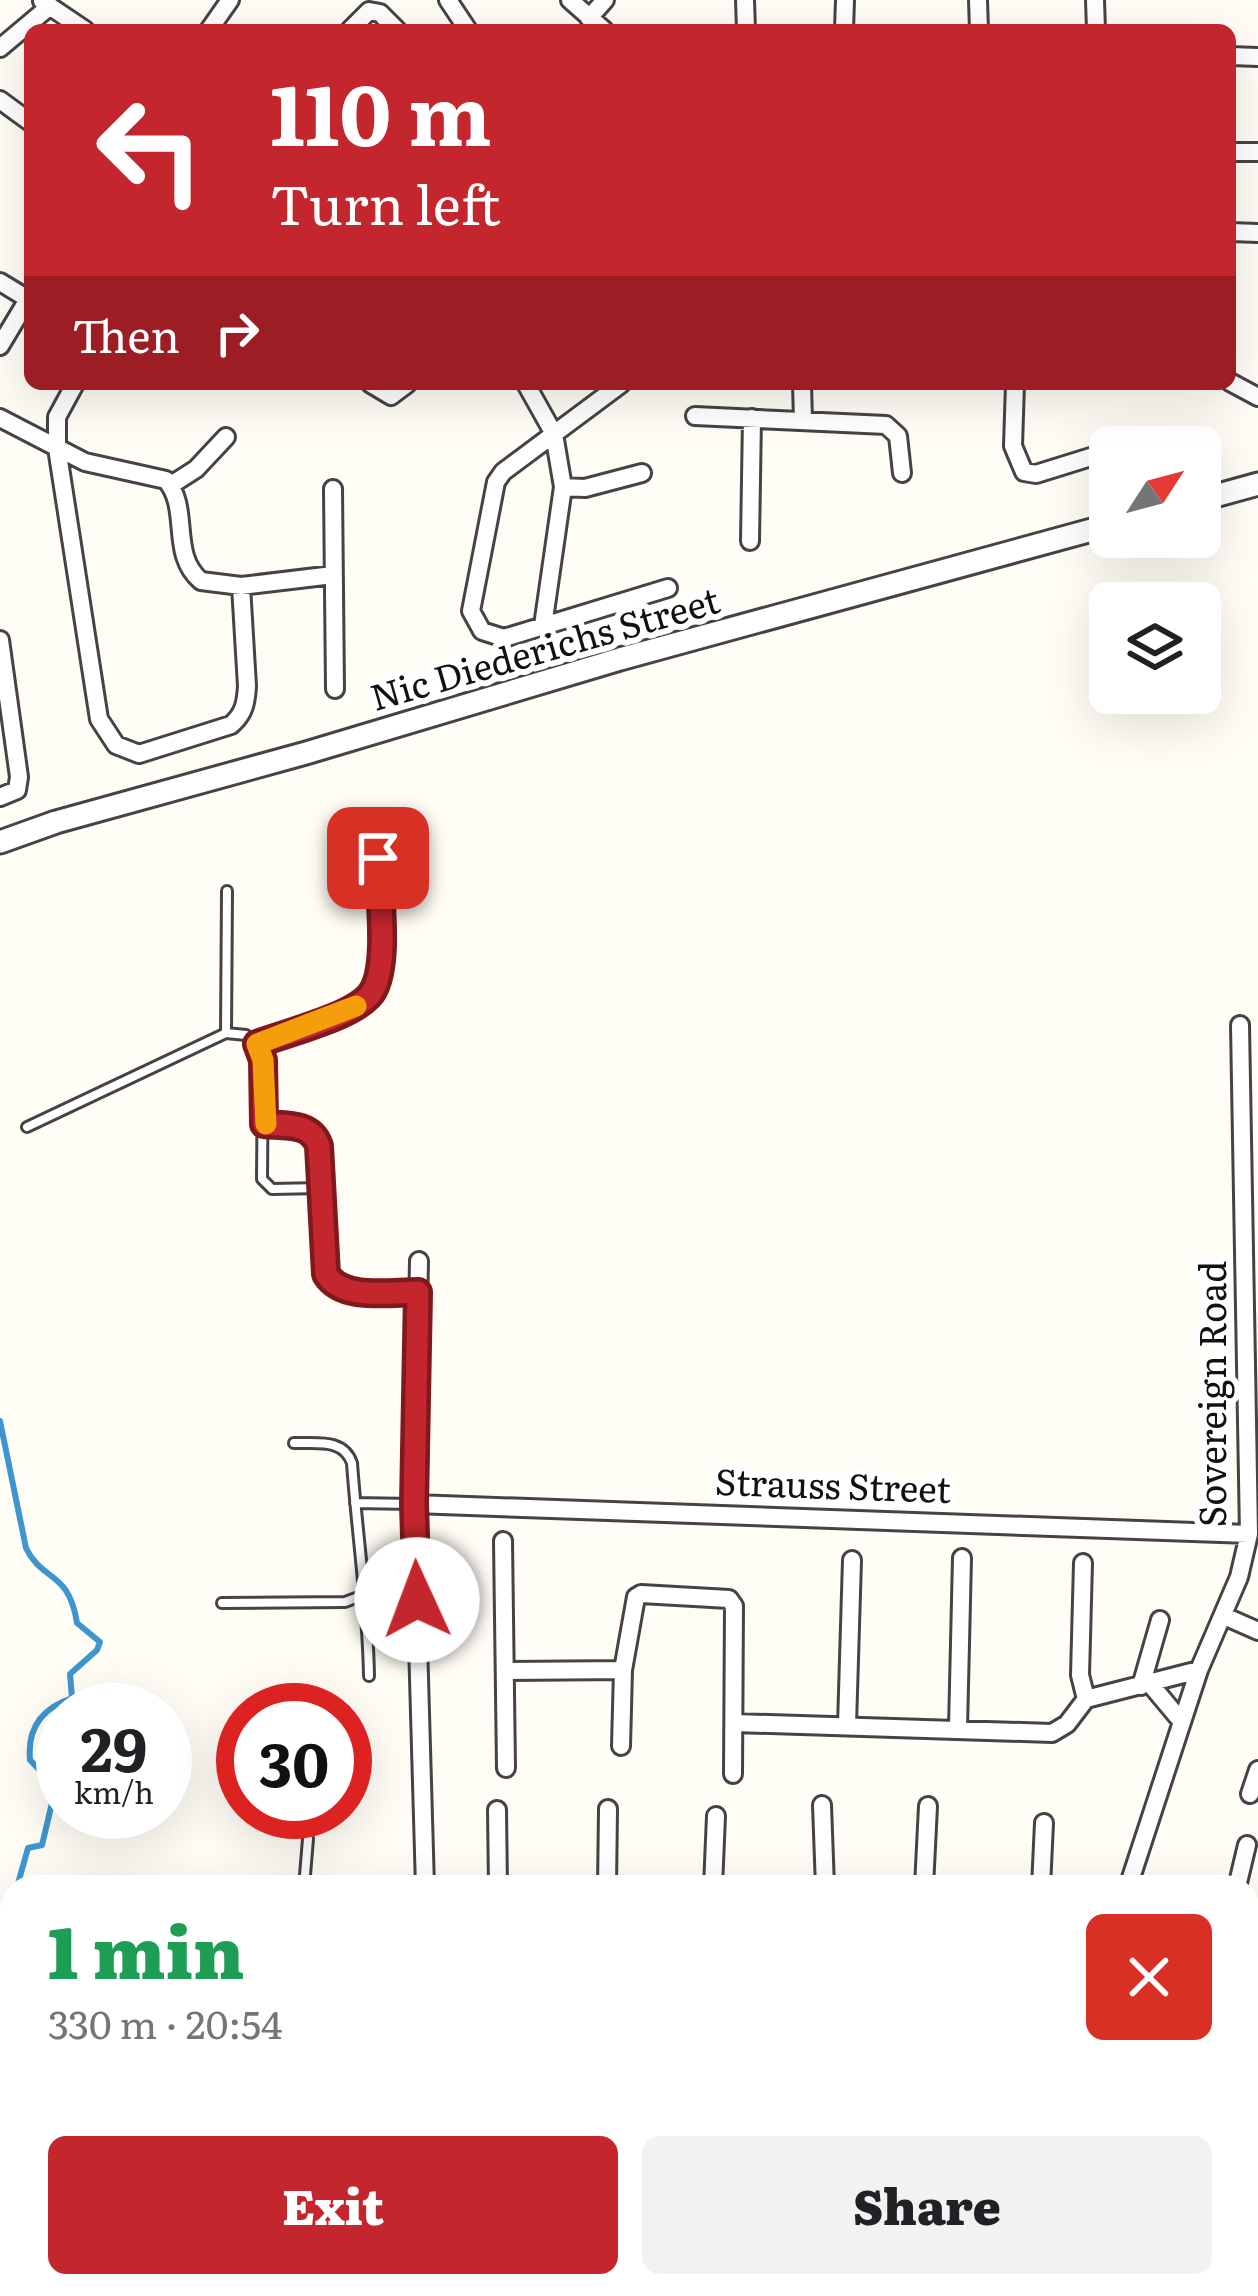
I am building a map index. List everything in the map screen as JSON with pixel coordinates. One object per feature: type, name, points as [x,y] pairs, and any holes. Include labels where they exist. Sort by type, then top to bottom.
[{"type":"street","points":[[570,0],[596,24]]},
{"type":"street","points":[[589,18],[604,0]]},
{"type":"street","points":[[31,24],[56,4]]},
{"type":"street","points":[[365,5],[391,24]]},
{"type":"street","points":[[0,48],[24,29]]},
{"type":"street","points":[[0,346],[24,305]]},
{"type":"street","points":[[72,390],[57,416],[57,448],[99,718],[116,745],[139,754],[231,725],[239,718],[247,703],[241,586]]},
{"type":"street","points":[[529,390],[554,434],[562,487],[543,626]]},
{"type":"street","points":[[613,390],[496,482],[471,611],[482,632],[504,638],[668,588]]},
{"type":"street","points":[[802,390],[803,420]]},
{"type":"street","points":[[1015,390],[1013,446],[1024,472],[1036,474],[1089,458]]},
{"type":"street","points":[[695,416],[886,424],[898,436],[902,473]]},
{"type":"street","points":[[0,418],[99,466],[144,472],[171,485]]},
{"type":"street","points":[[750,541],[752,418]]},
{"type":"street","points":[[171,485],[196,470],[226,437]]},
{"type":"street","points":[[562,487],[584,488],[642,473]]},
{"type":"street","points":[[1221,494],[1258,484]]},
{"type":"street","points":[[171,485],[181,550],[201,581],[241,586],[333,575]]},
{"type":"street","points":[[332,489],[335,688]]},
{"type":"street","name":"Nic Diederichs Street","points":[[0,842],[620,659],[1089,531]]},
{"type":"street","points":[[0,640],[19,784],[13,793],[0,797]]},
{"type":"street","name":"Sovereign Road","points":[[1131,1875],[1199,1670],[1239,1577],[1250,1534],[1250,1056],[1240,1024]]},
{"type":"street","points":[[418,1261],[414,1504],[425,1875]]},
{"type":"street","points":[[359,1291],[418,1292]]},
{"type":"street","name":"Strauss Street","points":[[414,1504],[1250,1534]]},
{"type":"street","points":[[503,1541],[506,1768]]},
{"type":"street","points":[[958,1728],[962,1558]]},
{"type":"street","points":[[848,1725],[852,1560]]},
{"type":"street","points":[[1083,1563],[1080,1675],[1086,1699]]},
{"type":"street","points":[[621,1746],[623,1670],[635,1597],[729,1598],[734,1606],[733,1774]]},
{"type":"street","points":[[1224,1616],[1258,1631]]},
{"type":"street","points":[[1146,1685],[1160,1620]]},
{"type":"street","points":[[505,1671],[623,1670]]},
{"type":"street","points":[[735,1723],[1052,1733],[1067,1724],[1086,1699],[1199,1670]]},
{"type":"street","points":[[1146,1685],[1182,1722]]},
{"type":"street","points":[[1250,1794],[1258,1771]]},
{"type":"street","points":[[822,1805],[825,1875]]},
{"type":"street","points":[[925,1875],[928,1806]]},
{"type":"street","points":[[607,1875],[608,1809]]},
{"type":"street","points":[[496,1810],[498,1875]]},
{"type":"street","points":[[714,1875],[716,1816]]},
{"type":"street","points":[[1042,1875],[1044,1823]]},
{"type":"street","points":[[1240,1875],[1246,1845]]},
{"type":"lane","points":[[257,1044],[346,1011],[371,995],[381,970],[378,858]]},
{"type":"lane","points":[[226,1033],[227,891]]},
{"type":"lane","points":[[27,1127],[226,1033],[246,1035],[257,1044],[263,1060],[262,1179],[272,1189],[322,1188]]},
{"type":"lane","points":[[264,1124],[303,1128],[316,1137],[326,1274],[336,1287],[359,1291]]},
{"type":"lane","points":[[294,1443],[345,1448],[352,1462],[361,1596],[368,1619],[368,1676]]},
{"type":"lane","points":[[355,1503],[414,1504]]},
{"type":"lane","points":[[222,1603],[345,1602],[361,1596]]},
{"type":"lane","points":[[305,1875],[308,1839]]},
{"type":"waterway","points":[[0,1421],[26,1548],[62,1585],[77,1623],[100,1642],[70,1674],[72,1698],[52,1707],[34,1729],[30,1760],[50,1781],[52,1803],[42,1845],[28,1848],[20,1875]]},
{"type":"slow traffic","points":[[266,1124],[263,1060],[257,1044],[356,1006]]},
{"type":"route","points":[[378,858],[381,970],[371,995],[346,1011],[257,1044],[263,1060],[264,1124],[303,1128],[316,1137],[319,1146],[330,1282],[343,1290],[418,1292],[417,1600]]}]
